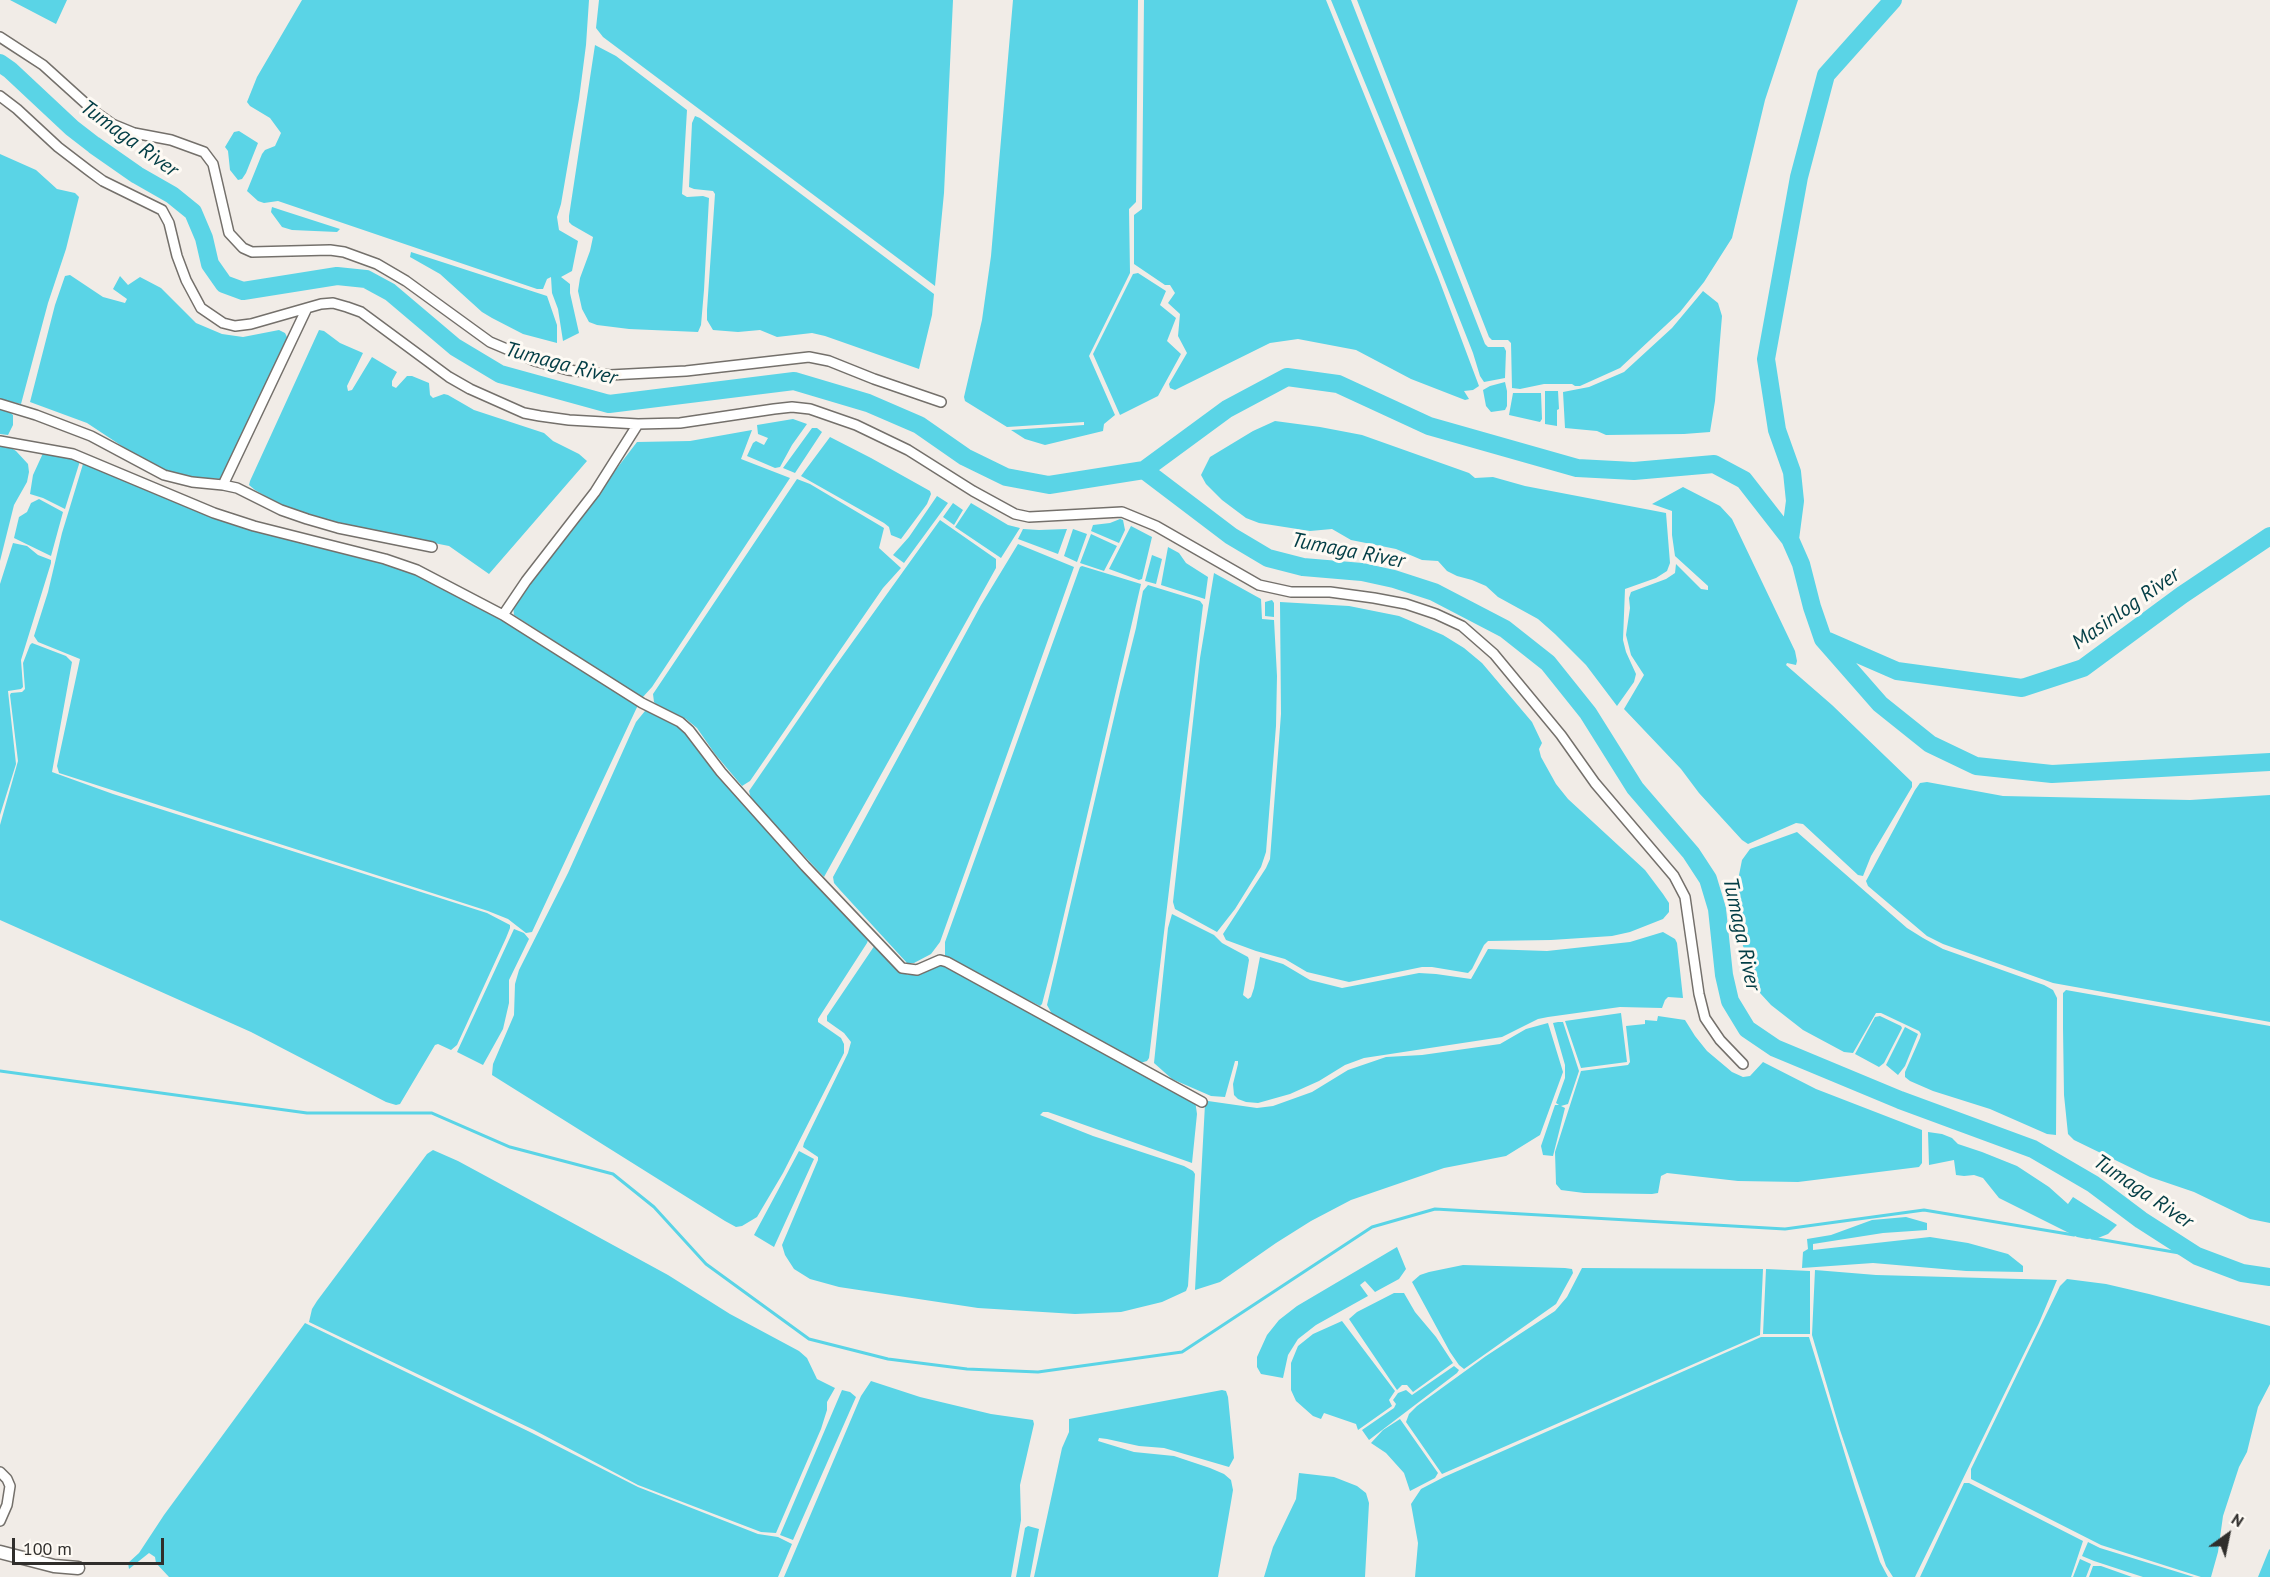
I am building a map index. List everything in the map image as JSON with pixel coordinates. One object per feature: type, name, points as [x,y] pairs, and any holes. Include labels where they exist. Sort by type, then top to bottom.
[{"type":"main road","points":[[0,1552],[77,1572]]},
{"type":"street","points":[[0,37],[43,64],[95,112],[112,124],[134,133],[171,140],[204,152],[213,164],[229,233],[243,248],[252,252],[330,250],[344,252],[377,264],[406,281],[490,342],[535,362],[568,370],[610,375],[675,372],[809,357],[829,361],[941,402]]},
{"type":"street","points":[[0,96],[58,147],[103,181],[162,210],[169,223],[186,280],[201,308],[223,323],[235,327],[321,303],[333,303],[361,312],[449,377],[470,389],[524,413],[569,420],[638,424],[680,423],[792,407],[810,409],[856,425],[908,450],[973,491],[1015,513],[1048,516],[1122,512],[1156,526],[1259,585],[1291,592],[1330,592],[1406,604],[1462,626],[1494,654],[1561,735],[1595,783],[1674,876],[1685,897],[1699,994],[1705,1018],[1720,1040],[1743,1064]]},
{"type":"street","points":[[224,485],[307,308]]},
{"type":"street","points":[[0,404],[91,436],[164,476],[237,488],[281,510],[307,519],[338,528],[432,546]]},
{"type":"street","points":[[503,615],[526,581],[595,492],[638,424]]},
{"type":"street","points":[[0,441],[73,454],[214,513],[274,532],[385,559],[417,570],[503,615],[642,703],[680,722],[689,730],[721,772],[902,968],[917,970],[940,960],[947,962],[1202,1102]]},
{"type":"street","points":[[0,1472],[10,1486],[0,1521]]},
{"type":"water","points":[[10,0],[67,0],[56,24]]},
{"type":"water","points":[[302,0],[589,0],[579,99],[557,217],[559,230],[578,241],[572,271],[561,277],[570,284],[579,333],[563,341],[558,309],[552,293],[551,277],[547,279],[543,289],[537,289],[278,201],[264,203],[258,201],[247,191],[262,154],[265,150],[275,146],[281,133],[270,118],[247,102],[257,77]]},
{"type":"water","points":[[599,0],[953,0],[944,193],[935,286],[603,37],[596,28]]},
{"type":"water","points":[[1013,0],[1138,0],[1136,202],[1129,209],[1130,273],[1089,356],[1115,415],[1104,424],[1103,431],[1045,445],[1025,439],[1011,430],[1084,425],[1084,422],[1007,427],[965,401],[964,397],[982,320],[991,256]]},
{"type":"water","points":[[1144,0],[1326,0],[1438,277],[1479,386],[1473,390],[1464,391],[1469,399],[1465,400],[1411,379],[1356,350],[1298,339],[1270,343],[1175,390],[1170,388],[1169,384],[1187,353],[1178,336],[1180,314],[1168,303],[1175,293],[1170,285],[1165,285],[1134,264],[1134,215],[1142,209]]},
{"type":"water","points":[[1331,0],[1351,0],[1485,344],[1488,347],[1504,347],[1506,351],[1505,378],[1484,382],[1480,376],[1400,168]]},
{"type":"water","points":[[1357,0],[1798,0],[1765,100],[1732,238],[1704,282],[1680,312],[1620,368],[1580,386],[1544,384],[1520,389],[1512,388],[1511,343],[1508,340],[1492,340],[1489,337]]},
{"type":"water","points":[[595,45],[616,56],[687,110],[682,194],[687,197],[709,198],[704,290],[701,325],[698,332],[597,325],[589,322],[582,309],[578,291],[593,237],[572,225],[569,222],[569,216]]},
{"type":"water","points":[[695,116],[934,294],[932,315],[919,369],[812,333],[777,337],[760,330],[738,332],[713,330],[707,320],[707,310],[715,194],[713,191],[689,187],[692,123]]},
{"type":"water","points":[[239,131],[258,143],[246,173],[242,179],[238,180],[230,170],[228,151],[225,147],[234,132]]},
{"type":"water","points":[[0,154],[36,170],[57,189],[75,193],[79,197],[21,404],[0,399]]},
{"type":"water","points":[[272,207],[340,229],[337,232],[292,230],[282,227],[271,212]]},
{"type":"water","points":[[411,252],[547,296],[557,325],[557,343],[523,334],[482,312],[440,274],[410,257]]},
{"type":"water","points":[[1138,273],[1166,291],[1160,305],[1176,318],[1167,341],[1181,354],[1158,396],[1120,415],[1093,354],[1133,274]]},
{"type":"water","points":[[70,275],[103,297],[125,303],[127,299],[113,289],[120,276],[128,285],[140,277],[161,288],[196,323],[222,334],[243,337],[279,330],[285,333],[288,339],[225,479],[181,478],[146,462],[87,423],[30,402],[55,305],[65,276]]},
{"type":"water","points":[[1703,291],[1718,303],[1722,316],[1710,432],[1606,435],[1597,431],[1565,428],[1563,392],[1589,387],[1624,372],[1672,328]]},
{"type":"water","points":[[319,330],[363,353],[347,386],[348,391],[352,390],[372,357],[397,372],[392,381],[392,386],[396,388],[407,376],[412,376],[429,383],[430,395],[433,398],[448,395],[474,410],[544,433],[587,461],[489,574],[449,546],[344,525],[282,506],[249,485]]},
{"type":"water","points":[[1505,382],[1507,406],[1505,410],[1491,412],[1486,406],[1483,390]]},
{"type":"water","points":[[1545,391],[1558,391],[1557,426],[1545,424]]},
{"type":"water","points":[[1513,393],[1541,393],[1542,419],[1540,422],[1509,415]]},
{"type":"water","points":[[0,407],[13,415],[13,425],[8,435],[0,434]]},
{"type":"water","points":[[793,419],[807,424],[780,467],[775,468],[747,456],[753,443],[756,441],[764,445],[768,438],[758,434],[757,425]]},
{"type":"water","points":[[1275,421],[1362,435],[1469,473],[1475,478],[1493,477],[1525,486],[1666,513],[1670,563],[1667,571],[1656,578],[1625,589],[1623,640],[1636,674],[1634,682],[1617,706],[1586,665],[1555,634],[1538,619],[1498,597],[1486,586],[1447,571],[1438,561],[1422,560],[1396,549],[1351,540],[1332,529],[1310,531],[1259,523],[1246,518],[1222,500],[1206,484],[1201,475],[1210,457],[1253,431]]},
{"type":"water","points":[[812,428],[817,428],[822,432],[795,473],[783,468]]},
{"type":"water","points":[[752,430],[741,459],[790,478],[652,687],[642,698],[514,615],[513,604],[637,442],[690,441]]},
{"type":"water","points":[[830,437],[930,491],[927,504],[901,539],[891,535],[889,527],[884,523],[801,476]]},
{"type":"water","points":[[0,441],[16,451],[28,464],[29,472],[27,482],[14,505],[0,561]]},
{"type":"water","points":[[44,451],[57,451],[80,461],[65,509],[30,494],[33,475]]},
{"type":"water","points":[[86,462],[188,503],[367,553],[470,596],[638,705],[532,932],[526,933],[508,919],[488,911],[59,773],[57,766],[80,659],[38,642],[34,636],[48,592],[62,533],[83,464]]},
{"type":"water","points":[[797,479],[810,484],[884,528],[879,548],[901,568],[883,588],[750,781],[742,786],[697,728],[686,719],[657,705],[653,694]]},
{"type":"water","points":[[1683,487],[1720,506],[1732,519],[1795,651],[1796,665],[1787,663],[1786,665],[1832,705],[1912,782],[1912,787],[1871,856],[1863,876],[1858,875],[1803,824],[1796,823],[1748,844],[1742,840],[1699,793],[1681,769],[1624,709],[1644,675],[1631,655],[1626,635],[1631,592],[1666,579],[1675,573],[1676,564],[1701,589],[1708,590],[1708,586],[1675,556],[1672,511],[1652,504]]},
{"type":"water","points":[[937,496],[948,503],[904,563],[893,555],[909,537]]},
{"type":"water","points":[[39,499],[63,512],[51,556],[14,538],[19,517],[27,512],[31,503]]},
{"type":"water","points":[[953,503],[963,510],[954,525],[943,517]]},
{"type":"water","points":[[971,503],[1008,525],[1020,528],[1001,558],[955,527]]},
{"type":"water","points":[[940,520],[996,559],[996,568],[824,877],[751,799],[749,791]]},
{"type":"water","points":[[1123,520],[1125,530],[1119,543],[1091,531],[1093,525]]},
{"type":"water","points":[[1131,526],[1152,537],[1142,579],[1139,580],[1109,569]]},
{"type":"water","points":[[1023,529],[1067,529],[1058,554],[1018,539]]},
{"type":"water","points":[[1073,529],[1087,534],[1077,562],[1064,556]]},
{"type":"water","points":[[1091,534],[1117,546],[1104,571],[1080,563]]},
{"type":"water","points":[[13,543],[27,546],[38,555],[51,560],[51,563],[21,660],[23,687],[8,691],[16,764],[0,815],[0,584]]},
{"type":"water","points":[[1018,544],[1074,567],[940,942],[931,954],[914,963],[907,963],[840,890],[834,883],[833,877],[981,605]]},
{"type":"water","points":[[1168,547],[1179,553],[1186,563],[1208,577],[1205,599],[1161,585]]},
{"type":"water","points":[[1152,555],[1162,559],[1156,584],[1145,581]]},
{"type":"water","points":[[1082,566],[1141,584],[1053,962],[1040,1006],[945,956],[945,942]]},
{"type":"water","points":[[1214,573],[1261,599],[1262,619],[1274,620],[1277,676],[1276,726],[1266,852],[1261,867],[1235,909],[1217,932],[1175,909],[1173,902],[1200,658]]},
{"type":"water","points":[[1148,585],[1200,601],[1203,605],[1149,1058],[1140,1063],[1052,1014],[1047,1005],[1143,591]]},
{"type":"water","points":[[1272,600],[1274,617],[1265,616],[1265,602]]},
{"type":"water","points":[[1280,602],[1349,606],[1399,616],[1443,635],[1464,648],[1482,663],[1532,722],[1542,743],[1539,749],[1541,757],[1556,784],[1568,799],[1645,870],[1669,903],[1669,912],[1663,919],[1630,932],[1612,936],[1488,941],[1468,973],[1422,967],[1349,982],[1307,972],[1285,959],[1226,940],[1223,934],[1270,859],[1281,714]]},
{"type":"water","points":[[32,643],[66,656],[72,662],[52,772],[113,794],[487,913],[510,925],[457,1045],[451,1050],[438,1044],[435,1045],[400,1104],[386,1102],[251,1032],[0,920],[0,825],[18,761],[10,695],[25,689],[23,663]]},
{"type":"water","points":[[645,711],[675,721],[869,937],[818,1019],[818,1022],[841,1038],[844,1053],[783,1173],[757,1217],[742,1226],[736,1227],[725,1221],[492,1075],[493,1064],[514,1015],[515,984],[519,970],[568,873],[636,722]]},
{"type":"water","points":[[1927,782],[2003,796],[2190,800],[2270,795],[2270,1022],[2053,983],[1943,944],[1927,936],[1868,886],[1866,881],[1915,790],[1920,783]]},
{"type":"water","points":[[1797,832],[1907,928],[1923,938],[1943,949],[2053,990],[2057,998],[2056,1135],[2047,1134],[1990,1109],[1933,1091],[1910,1081],[1905,1077],[1905,1072],[1920,1038],[1919,1031],[1881,1013],[1876,1013],[1853,1053],[1844,1052],[1803,1030],[1771,1005],[1760,993],[1743,946],[1735,913],[1742,860],[1750,849]]},
{"type":"water","points":[[1172,914],[1214,935],[1222,943],[1248,957],[1243,995],[1248,999],[1254,988],[1260,957],[1283,964],[1310,980],[1342,988],[1419,973],[1471,979],[1488,949],[1547,951],[1630,942],[1663,932],[1675,939],[1677,943],[1683,998],[1668,997],[1662,1008],[1620,1007],[1548,1017],[1538,1019],[1502,1037],[1364,1058],[1345,1065],[1319,1081],[1290,1094],[1258,1103],[1246,1102],[1234,1095],[1233,1084],[1238,1061],[1235,1061],[1225,1097],[1211,1096],[1172,1079],[1154,1063],[1168,928]]},
{"type":"water","points":[[514,929],[524,933],[529,939],[509,980],[509,1003],[503,1029],[483,1065],[457,1052]]},
{"type":"water","points":[[877,942],[908,975],[937,964],[946,965],[1195,1100],[1197,1114],[1192,1163],[1048,1112],[1040,1115],[1193,1171],[1195,1174],[1186,1291],[1162,1302],[1121,1312],[1075,1314],[978,1308],[839,1287],[810,1279],[794,1269],[782,1245],[818,1160],[818,1157],[803,1147],[804,1143],[848,1053],[851,1042],[844,1033],[827,1021],[827,1016]]},
{"type":"water","points":[[2066,990],[2270,1026],[2270,1223],[2250,1219],[2194,1192],[2150,1177],[2074,1140],[2068,1134],[2064,1095],[2063,1028],[2063,993]]},
{"type":"water","points":[[1621,1013],[1627,1062],[1581,1068],[1565,1021]]},
{"type":"water","points":[[1658,1016],[1685,1020],[1707,1051],[1732,1072],[1743,1077],[1750,1076],[1763,1062],[1816,1089],[1922,1130],[1922,1163],[1919,1167],[1798,1182],[1738,1181],[1667,1173],[1661,1176],[1658,1193],[1652,1194],[1584,1193],[1561,1190],[1556,1184],[1555,1152],[1581,1071],[1628,1065],[1630,1062],[1626,1026],[1645,1024],[1645,1020],[1657,1021]]},
{"type":"water","points":[[1880,1016],[1902,1028],[1884,1063],[1879,1067],[1855,1054],[1875,1017]]},
{"type":"water","points":[[1563,1022],[1579,1071],[1568,1104],[1561,1106],[1565,1108],[1553,1156],[1543,1155],[1541,1146],[1555,1105],[1559,1105],[1556,1103],[1565,1078],[1565,1065],[1553,1023]]},
{"type":"water","points":[[1548,1023],[1563,1072],[1540,1135],[1506,1156],[1444,1168],[1351,1200],[1311,1221],[1220,1282],[1195,1290],[1205,1104],[1208,1101],[1257,1108],[1273,1106],[1312,1092],[1348,1070],[1386,1057],[1422,1055],[1500,1044],[1526,1029]]},
{"type":"water","points":[[1905,1027],[1918,1034],[1905,1066],[1898,1075],[1886,1065]]},
{"type":"water","points":[[1928,1132],[1942,1134],[1952,1138],[1958,1144],[2017,1166],[2049,1187],[2068,1204],[2073,1197],[2117,1225],[2108,1234],[2098,1238],[2077,1237],[1999,1198],[1983,1178],[1974,1175],[1956,1175],[1954,1160],[1929,1165]]},
{"type":"water","points":[[433,1150],[458,1161],[668,1275],[730,1314],[799,1351],[807,1358],[817,1379],[835,1388],[827,1402],[821,1429],[776,1533],[761,1532],[638,1485],[534,1430],[309,1322],[312,1309],[317,1301],[427,1154]]},
{"type":"water","points":[[799,1151],[814,1159],[774,1247],[754,1235]]},
{"type":"water","points":[[1906,1217],[1927,1223],[1927,1230],[1883,1233],[1813,1244],[1813,1250],[1930,1237],[1968,1243],[2008,1254],[2023,1266],[2023,1272],[1966,1271],[1873,1263],[1802,1268],[1803,1252],[1808,1249],[1807,1239],[1831,1235],[1872,1220]]},
{"type":"water","points":[[1397,1247],[1406,1269],[1399,1279],[1375,1292],[1365,1281],[1360,1285],[1368,1296],[1316,1325],[1298,1339],[1288,1355],[1283,1378],[1261,1374],[1257,1367],[1257,1357],[1267,1335],[1279,1320],[1297,1306]]},
{"type":"water","points":[[1463,1265],[1565,1268],[1572,1269],[1573,1273],[1556,1304],[1464,1369],[1450,1352],[1412,1282],[1420,1275],[1429,1272]]},
{"type":"water","points":[[1582,1268],[1763,1269],[1760,1335],[1442,1474],[1406,1422],[1409,1414],[1486,1356],[1555,1311],[1567,1297]]},
{"type":"water","points":[[1766,1269],[1810,1271],[1810,1334],[1763,1334]]},
{"type":"water","points":[[1815,1270],[1876,1275],[2057,1280],[2039,1323],[1915,1577],[1893,1577],[1886,1566],[1840,1430],[1812,1335]]},
{"type":"water","points":[[2067,1279],[2106,1284],[2270,1326],[2270,1384],[2258,1407],[2247,1452],[2239,1467],[2223,1516],[2218,1552],[2211,1577],[2201,1577],[2101,1545],[1971,1479],[1971,1469],[2060,1286]]},
{"type":"water","points":[[1394,1293],[1404,1293],[1415,1312],[1436,1337],[1453,1363],[1413,1392],[1407,1385],[1402,1385],[1397,1390],[1349,1319],[1357,1312]]},
{"type":"water","points":[[1342,1321],[1395,1391],[1389,1400],[1392,1406],[1358,1430],[1356,1424],[1324,1413],[1321,1419],[1313,1416],[1296,1401],[1291,1390],[1291,1363],[1298,1346],[1313,1334]]},
{"type":"water","points":[[305,1323],[638,1487],[758,1534],[778,1537],[792,1544],[778,1577],[169,1577],[156,1563],[155,1557],[149,1553],[129,1569],[128,1563],[139,1553],[164,1515]]},
{"type":"water","points":[[1761,1337],[1809,1337],[1855,1487],[1880,1562],[1888,1577],[1415,1577],[1418,1543],[1411,1504],[1421,1489]]},
{"type":"water","points":[[1454,1366],[1459,1370],[1457,1373],[1369,1440],[1362,1430],[1394,1408],[1396,1404],[1393,1400],[1398,1393],[1406,1390],[1412,1395]]},
{"type":"water","points":[[871,1381],[920,1397],[991,1414],[1033,1420],[1020,1485],[1021,1520],[1011,1577],[784,1577],[861,1396]]},
{"type":"water","points":[[842,1390],[856,1397],[793,1540],[780,1535]]},
{"type":"water","points":[[1226,1391],[1228,1397],[1234,1458],[1229,1467],[1164,1448],[1139,1446],[1099,1438],[1098,1441],[1134,1452],[1174,1456],[1210,1468],[1231,1480],[1233,1490],[1218,1577],[1034,1577],[1062,1448],[1069,1432],[1069,1419]]},
{"type":"water","points":[[1400,1419],[1438,1473],[1435,1478],[1410,1491],[1404,1473],[1386,1453],[1371,1443],[1383,1430]]},
{"type":"water","points":[[1299,1473],[1334,1477],[1357,1486],[1366,1493],[1369,1503],[1365,1577],[1264,1577],[1273,1547],[1296,1499]]},
{"type":"water","points":[[1964,1483],[1969,1483],[2083,1541],[2071,1577],[1920,1577]]},
{"type":"water","points":[[1028,1526],[1039,1529],[1030,1577],[1016,1577],[1025,1528]]},
{"type":"water","points":[[2088,1542],[2100,1548],[2194,1577],[2143,1577],[2094,1561],[2082,1556]]},
{"type":"water","points":[[2269,1550],[2270,1577],[2258,1577]]},
{"type":"water","points":[[2080,1559],[2091,1564],[2086,1577],[2073,1577]]},
{"type":"water","points":[[2093,1566],[2101,1566],[2132,1577],[2089,1577]]},
{"type":"waterway","points":[[1790,539],[1795,501],[1792,472],[1777,430],[1766,359],[1799,177],[1826,75],[1893,0]]},
{"type":"waterway","name":"Tumaga River","points":[[0,63],[94,145],[137,175],[172,195],[193,212],[204,238],[210,264],[224,284],[243,291],[337,276],[366,279],[390,292],[455,347],[500,374],[609,404],[794,381],[868,403],[919,425],[965,457],[1006,477],[1049,485],[1144,470],[1227,409],[1287,377],[1338,384],[1429,426],[1577,468],[1634,471],[1714,464],[1744,480],[1790,539],[1801,564],[1823,639],[1880,704],[1930,744],[1976,766],[2052,774],[2270,762]]},
{"type":"waterway","name":"Tumaga River","points":[[1144,470],[1231,536],[1268,558],[1303,567],[1362,572],[1394,579],[1434,592],[1505,629],[1548,663],[1588,713],[1635,788],[1691,853],[1708,879],[1717,909],[1724,975],[1730,1001],[1747,1029],[1775,1048],[1900,1100],[2033,1149],[2093,1184],[2141,1220],[2197,1256],[2242,1273],[2270,1277]]},
{"type":"waterway","name":"Masinlog River","points":[[1828,641],[1897,671],[2022,688],[2083,668],[2182,595],[2270,536]]},
{"type":"waterway","points":[[0,1071],[307,1113],[432,1113],[510,1147],[613,1174],[654,1207],[706,1264],[809,1339],[888,1359],[967,1369],[1038,1372],[1182,1352],[1372,1227],[1435,1209],[1785,1229],[1924,1210],[2074,1235]]},
{"type":"waterway","points":[[2092,1238],[2197,1256]]}]
